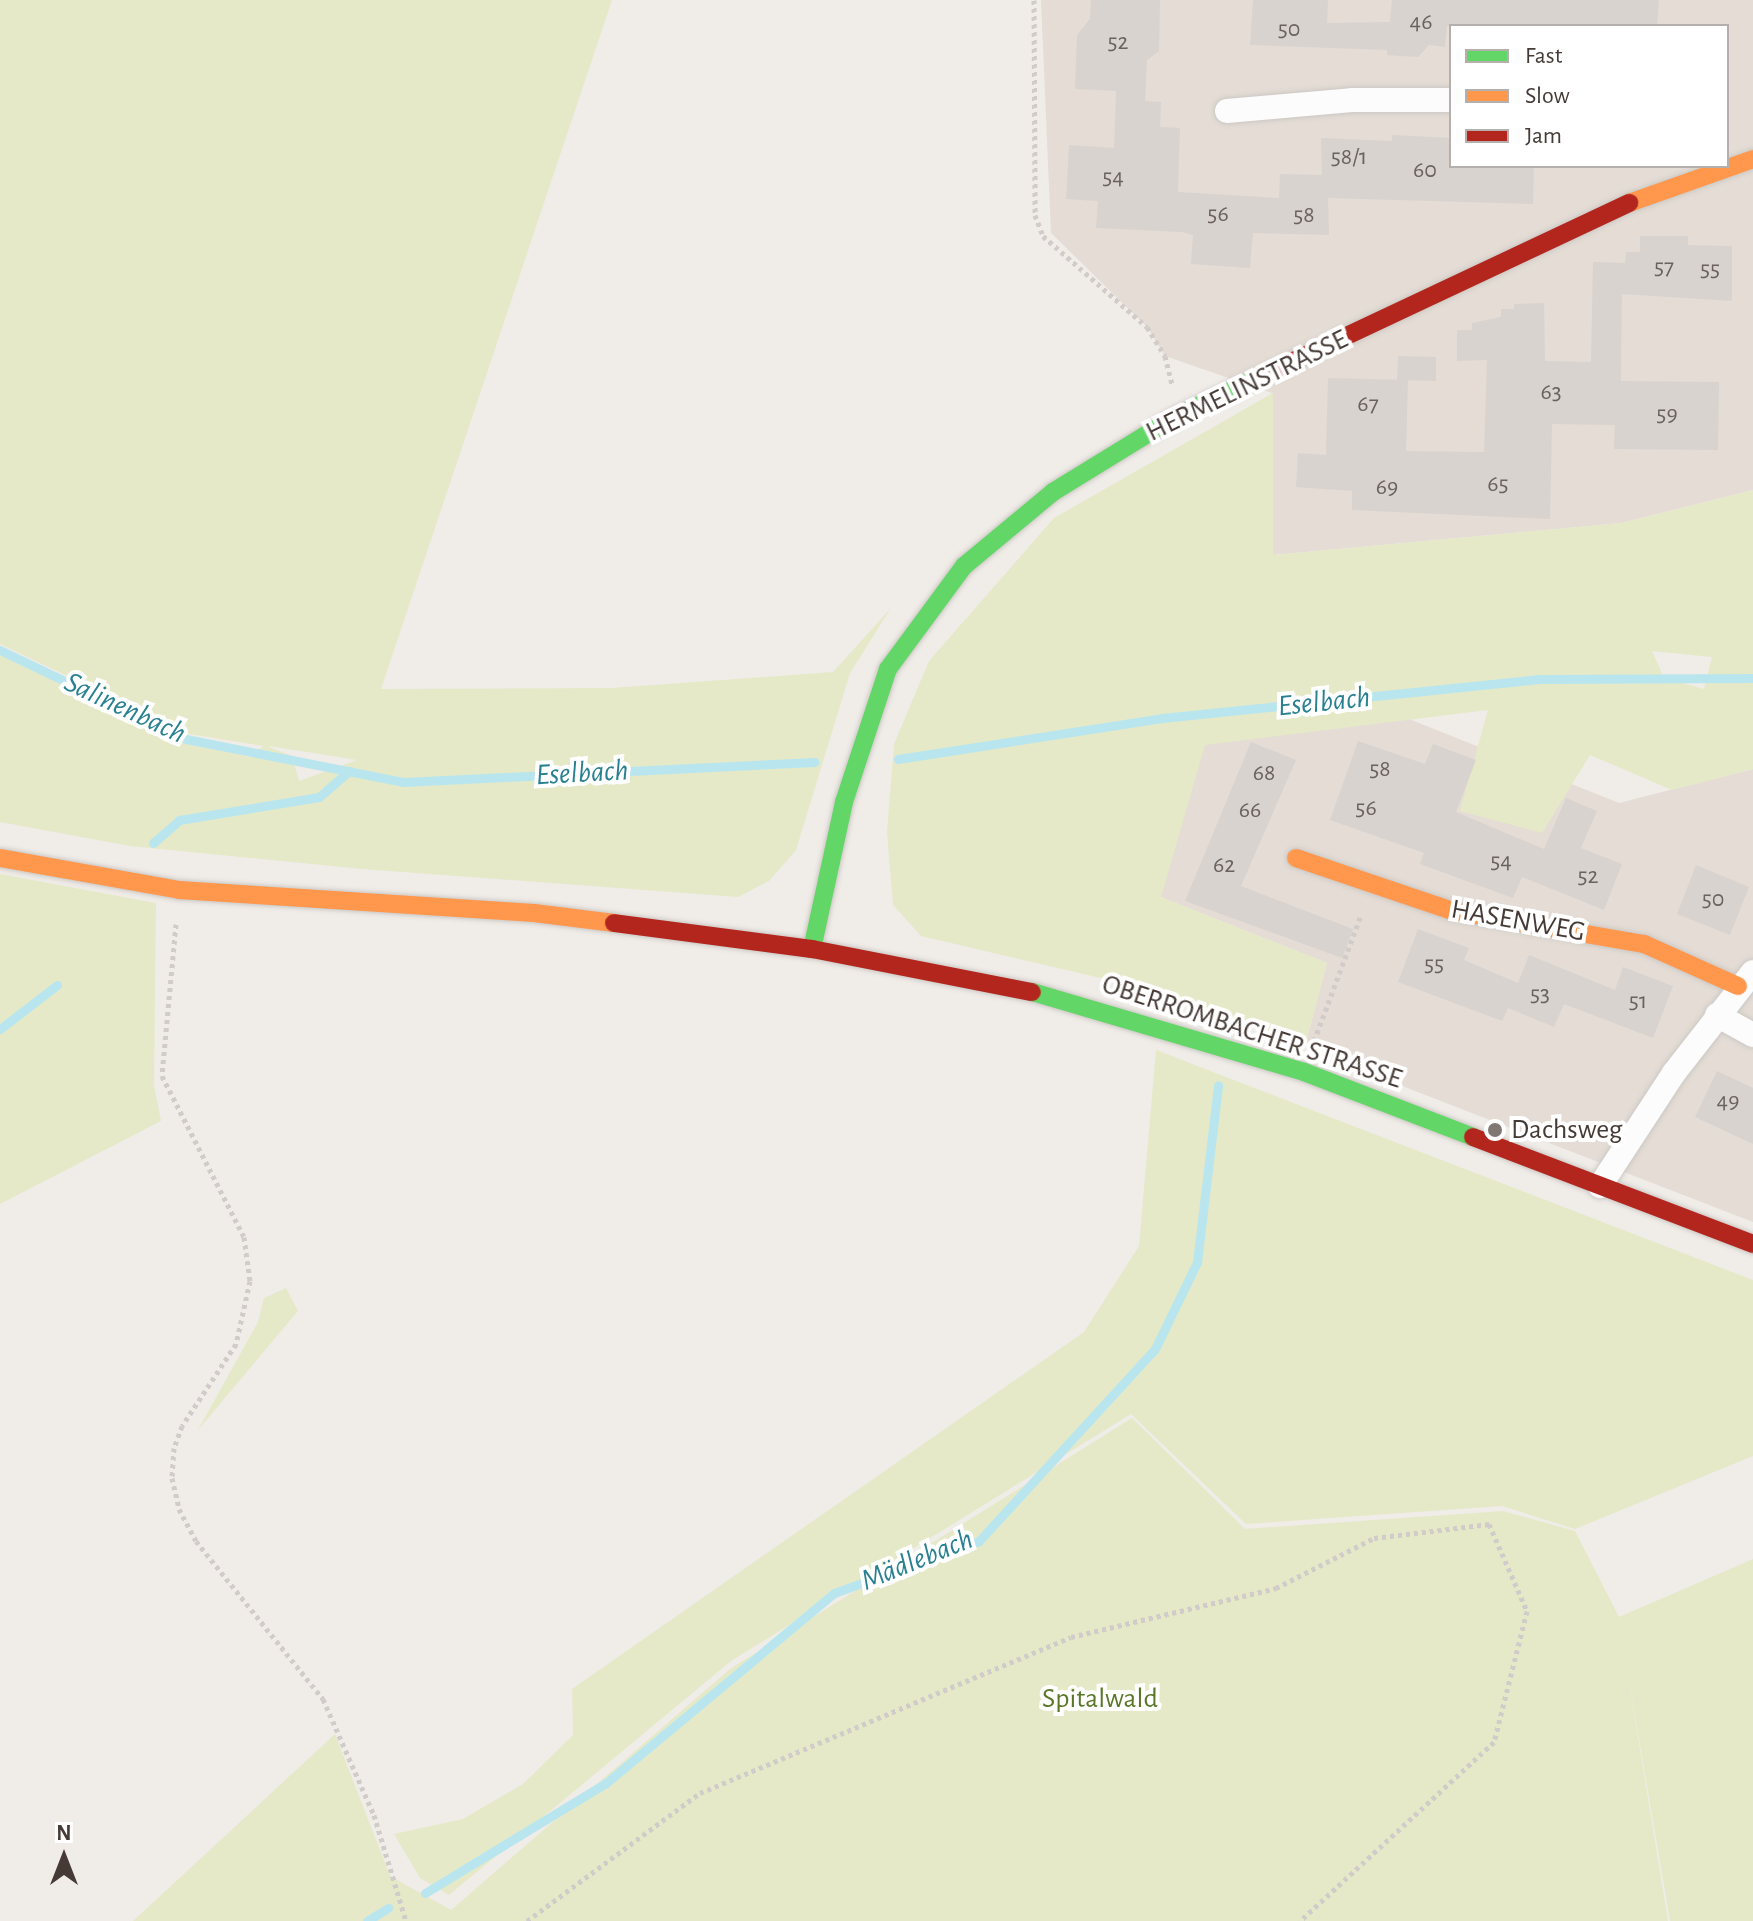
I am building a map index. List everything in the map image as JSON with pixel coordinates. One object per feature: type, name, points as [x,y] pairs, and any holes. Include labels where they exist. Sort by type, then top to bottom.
[{"type":"street","points":[[1227,111],[1352,100],[1449,100]]},
{"type":"street","name":"HERMELINSTRASSE","points":[[1729,165],[1753,159]]},
{"type":"street","name":"HERMELINSTRASSE","points":[[812,949],[844,802],[888,669],[964,566],[1053,492],[1175,417],[1610,210],[1713,169]]},
{"type":"street","name":"OBERROMBACHER STRASSE","points":[[0,858],[179,890],[534,913],[812,949],[1013,986],[1304,1072],[1753,1244]]},
{"type":"street","name":"HASENWEG","points":[[1296,858],[1453,911],[1644,944],[1746,979]]},
{"type":"street","points":[[1600,1186],[1717,1015],[1746,979]]},
{"type":"street","points":[[1717,1015],[1753,1035]]},
{"type":"path","points":[[1034,0],[1035,215],[1043,236],[1064,258],[1147,327],[1165,356],[1175,417]]},
{"type":"path","points":[[1304,1072],[1373,885]]},
{"type":"path","points":[[179,890],[162,1076],[244,1237],[250,1281],[241,1332],[182,1426],[172,1478],[179,1509],[196,1541],[323,1699],[374,1815],[406,1921]]},
{"type":"path","points":[[527,1921],[700,1793],[1071,1637],[1276,1588],[1374,1538],[1489,1524],[1527,1611],[1494,1742],[1300,1921]]},
{"type":"shaded area","points":[[1041,0],[1753,0],[1753,490],[1621,523],[1272,555],[1272,393],[1165,356],[1147,327],[1051,233]]},
{"type":"shaded area","points":[[1354,697],[1619,803],[1753,769],[1753,1222],[1330,1058],[1306,1042],[1327,963],[1123,882],[1122,723]]},
{"type":"green space","points":[[0,0],[612,0],[381,689],[612,688],[833,672],[891,608],[850,673],[796,850],[769,881],[738,897],[362,869],[130,846],[0,822],[0,650],[186,739],[249,757],[263,746],[189,734],[0,644]],"holes":[[[269,746],[357,760],[299,781],[292,756]]]},
{"type":"green space","points":[[1273,393],[1273,555],[1621,523],[1753,490],[1753,769],[1672,790],[1590,755],[1542,833],[1460,811],[1488,710],[1205,745],[1161,897],[1327,963],[1306,1042],[1105,979],[921,936],[893,905],[887,832],[894,744],[929,661],[1054,518]],"holes":[[[1652,651],[1712,657],[1704,689],[1664,678]]]},
{"type":"green space","points":[[0,874],[156,903],[154,1085],[161,1121],[0,1204]]},
{"type":"green space","points":[[1156,1050],[1753,1280],[1753,1456],[1575,1529],[1502,1506],[1246,1524],[1131,1414],[731,1661],[449,1895],[420,1878],[394,1834],[463,1819],[523,1784],[573,1735],[572,1689],[1084,1332],[1139,1246]]},
{"type":"green space","points":[[286,1288],[298,1311],[198,1430],[258,1322],[264,1298]]},
{"type":"green space","name":"Spitalwald","points":[[1132,1418],[1245,1529],[1503,1511],[1575,1531],[1619,1617],[1753,1559],[1753,1921],[1670,1921],[1625,1657],[1668,1921],[133,1921],[335,1734],[390,1876],[451,1910],[730,1669]]},
{"type":"building","points":[[1091,0],[1160,0],[1159,51],[1147,60],[1145,101],[1161,102],[1160,127],[1180,128],[1178,192],[1279,198],[1280,174],[1322,175],[1321,138],[1392,141],[1392,135],[1449,138],[1449,168],[1534,168],[1533,204],[1328,198],[1329,235],[1253,233],[1250,268],[1191,264],[1193,235],[1182,232],[1096,228],[1098,201],[1066,199],[1069,145],[1114,148],[1116,91],[1075,89],[1077,35],[1090,19]]},
{"type":"building","points":[[1253,0],[1328,0],[1327,23],[1390,22],[1392,0],[1659,0],[1657,24],[1449,24],[1445,47],[1429,45],[1418,57],[1387,55],[1387,50],[1250,45]]},
{"type":"building","points":[[1640,236],[1688,236],[1688,245],[1732,246],[1732,301],[1622,294],[1621,381],[1719,382],[1718,450],[1614,449],[1615,425],[1552,424],[1550,519],[1352,510],[1352,491],[1296,487],[1298,453],[1326,455],[1328,378],[1408,380],[1406,451],[1484,452],[1487,360],[1457,361],[1457,330],[1472,330],[1472,323],[1501,317],[1501,309],[1514,309],[1514,304],[1544,303],[1545,361],[1591,362],[1593,262],[1625,263],[1626,252],[1640,252]]},
{"type":"building","points":[[1398,356],[1436,357],[1436,381],[1397,380]]},
{"type":"building","points":[[1358,741],[1425,764],[1433,744],[1476,760],[1456,812],[1544,849],[1566,798],[1597,811],[1581,848],[1622,864],[1604,910],[1522,877],[1513,898],[1420,864],[1424,853],[1330,820]]},
{"type":"building","points":[[1251,742],[1296,760],[1241,886],[1353,929],[1342,958],[1185,901]]},
{"type":"building","points":[[1696,865],[1749,887],[1730,935],[1677,914]]},
{"type":"building","points":[[1418,929],[1469,948],[1464,960],[1518,983],[1529,955],[1615,990],[1623,967],[1673,986],[1653,1038],[1564,1004],[1554,1027],[1508,1008],[1502,1021],[1398,982]]},
{"type":"building","points":[[1717,1071],[1753,1088],[1753,1144],[1695,1117]]},
{"type":"waterway","name":"Eselbach","points":[[0,650],[186,739],[404,782],[815,762]]},
{"type":"waterway","name":"Eselbach","points":[[898,759],[1162,718],[1542,679],[1753,678]]},
{"type":"waterway","points":[[153,843],[179,820],[319,797],[349,771]]},
{"type":"waterway","points":[[0,1029],[57,985]]},
{"type":"waterway","name":"Mädlebach","points":[[425,1893],[606,1783],[834,1593],[979,1541],[1155,1349],[1197,1262],[1218,1085]]},
{"type":"waterway","name":"Mädlebach","points":[[367,1921],[388,1908]]},
{"type":"traffic: fast","points":[[812,949],[844,802],[888,669],[964,566],[1053,492],[1175,417],[1272,371]]},
{"type":"traffic: fast","points":[[1032,992],[1304,1072],[1473,1137]]},
{"type":"traffic: slow","points":[[1729,168],[1753,159]]},
{"type":"traffic: slow","points":[[1629,203],[1728,168]]},
{"type":"traffic: slow","points":[[0,858],[179,890],[534,913],[614,923]]},
{"type":"traffic: slow","points":[[1296,858],[1453,911],[1644,944],[1738,986]]},
{"type":"traffic: jam","points":[[1272,371],[1629,203]]},
{"type":"traffic: jam","points":[[614,923],[812,949],[1032,992]]},
{"type":"traffic: jam","points":[[1473,1137],[1753,1244]]},
{"type":"place","name":"Dachsweg","points":[[1495,1130]]},
{"type":"water label","name":"Salinenbach","points":[[125,708]]}]
